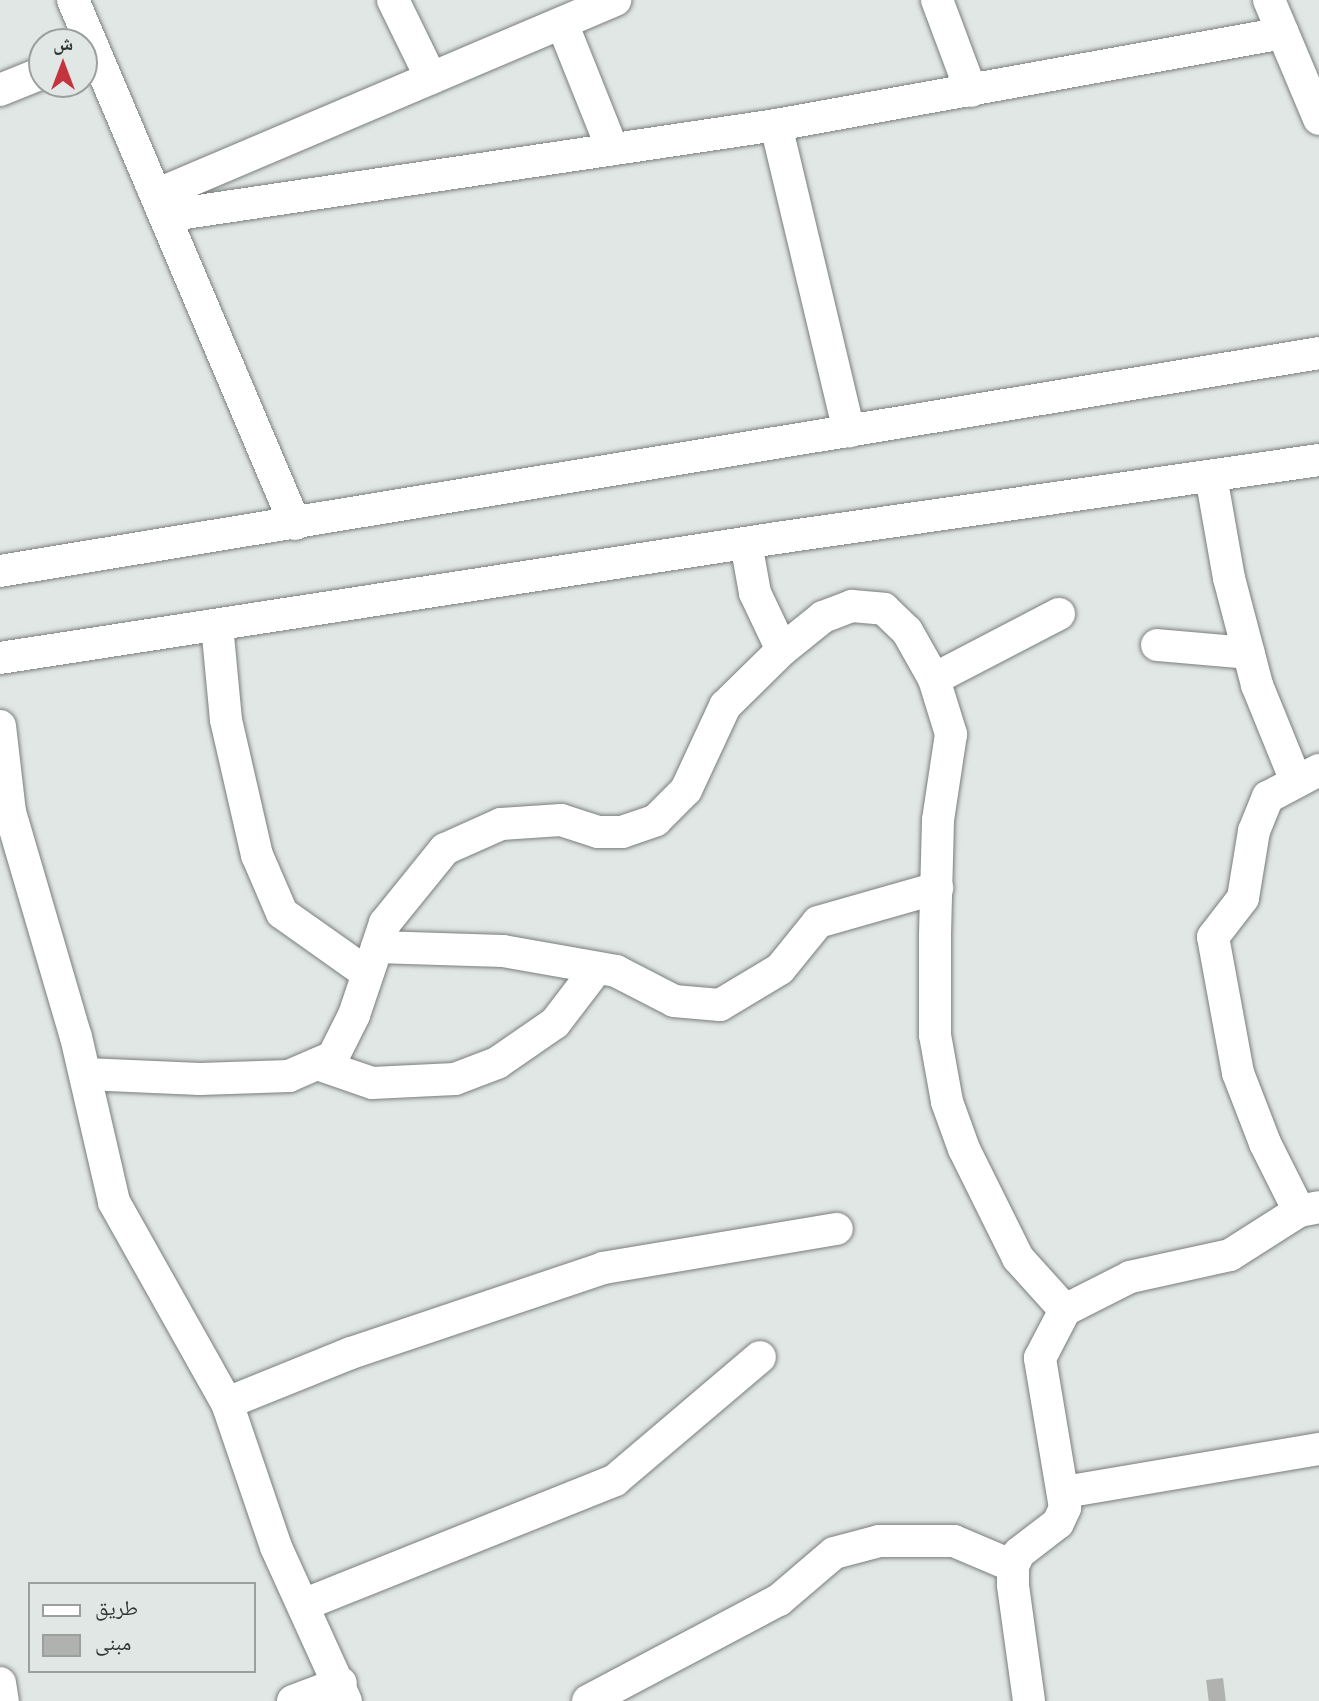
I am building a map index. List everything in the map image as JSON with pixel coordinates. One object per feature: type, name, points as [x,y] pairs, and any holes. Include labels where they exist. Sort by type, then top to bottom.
[{"type":"street","points":[[73,0],[81,28]]},
{"type":"street","points":[[393,0],[431,78]]},
{"type":"street","points":[[160,205],[431,78],[615,0]]},
{"type":"street","points":[[937,0],[971,91]]},
{"type":"street","points":[[1269,0],[1319,119]]},
{"type":"street","points":[[562,23],[612,148]]},
{"type":"street","points":[[160,205],[776,125],[1283,33]]},
{"type":"street","points":[[98,72],[160,205],[295,524]]},
{"type":"street","points":[[0,90],[28,79]]},
{"type":"street","points":[[776,125],[849,432]]},
{"type":"street","points":[[0,571],[1319,353]]},
{"type":"street","points":[[0,658],[746,543],[1319,460]]},
{"type":"street","points":[[1029,1701],[1013,1585],[1013,1566],[1025,1547],[1058,1523],[1065,1508],[1040,1358],[1065,1310],[1130,1277],[1230,1255],[1309,1209],[1265,1143],[1238,1073],[1213,937],[1243,898],[1254,831],[1268,797],[1307,775],[1257,685],[1229,578],[1211,476]]},
{"type":"street","points":[[746,543],[755,593],[782,650]]},
{"type":"street","points":[[85,1074],[200,1079],[289,1076],[333,1057],[385,923],[445,849],[501,824],[561,820],[598,832],[622,832],[656,820],[686,790],[725,706],[782,650],[823,617],[852,606],[884,609],[907,631],[934,680],[951,734],[938,820],[935,1035],[947,1102],[964,1149],[1018,1258],[1065,1310]]},
{"type":"street","points":[[934,680],[1059,614]]},
{"type":"street","points":[[217,625],[229,734],[257,855],[282,913],[372,960],[503,951],[616,971],[674,1001],[720,1005],[780,969],[818,922],[937,888]]},
{"type":"street","points":[[1157,645],[1249,653]]},
{"type":"street","points":[[0,726],[10,813],[85,1074],[114,1202],[227,1403],[276,1547],[343,1692],[293,1701]]},
{"type":"street","points":[[317,1064],[372,1083],[455,1079],[497,1063],[555,1023],[597,968]]},
{"type":"street","points":[[227,1403],[351,1353],[603,1268],[837,1229]]},
{"type":"street","points":[[303,1605],[615,1480],[760,1357]]},
{"type":"street","points":[[1064,1492],[1319,1449]]},
{"type":"street","points":[[588,1701],[779,1600],[834,1553],[879,1541],[954,1541],[1013,1566]]},
{"type":"street","points":[[0,1683],[3,1701]]},
{"type":"building","points":[[1223,1678],[1226,1701],[1209,1701],[1206,1680]]}]
